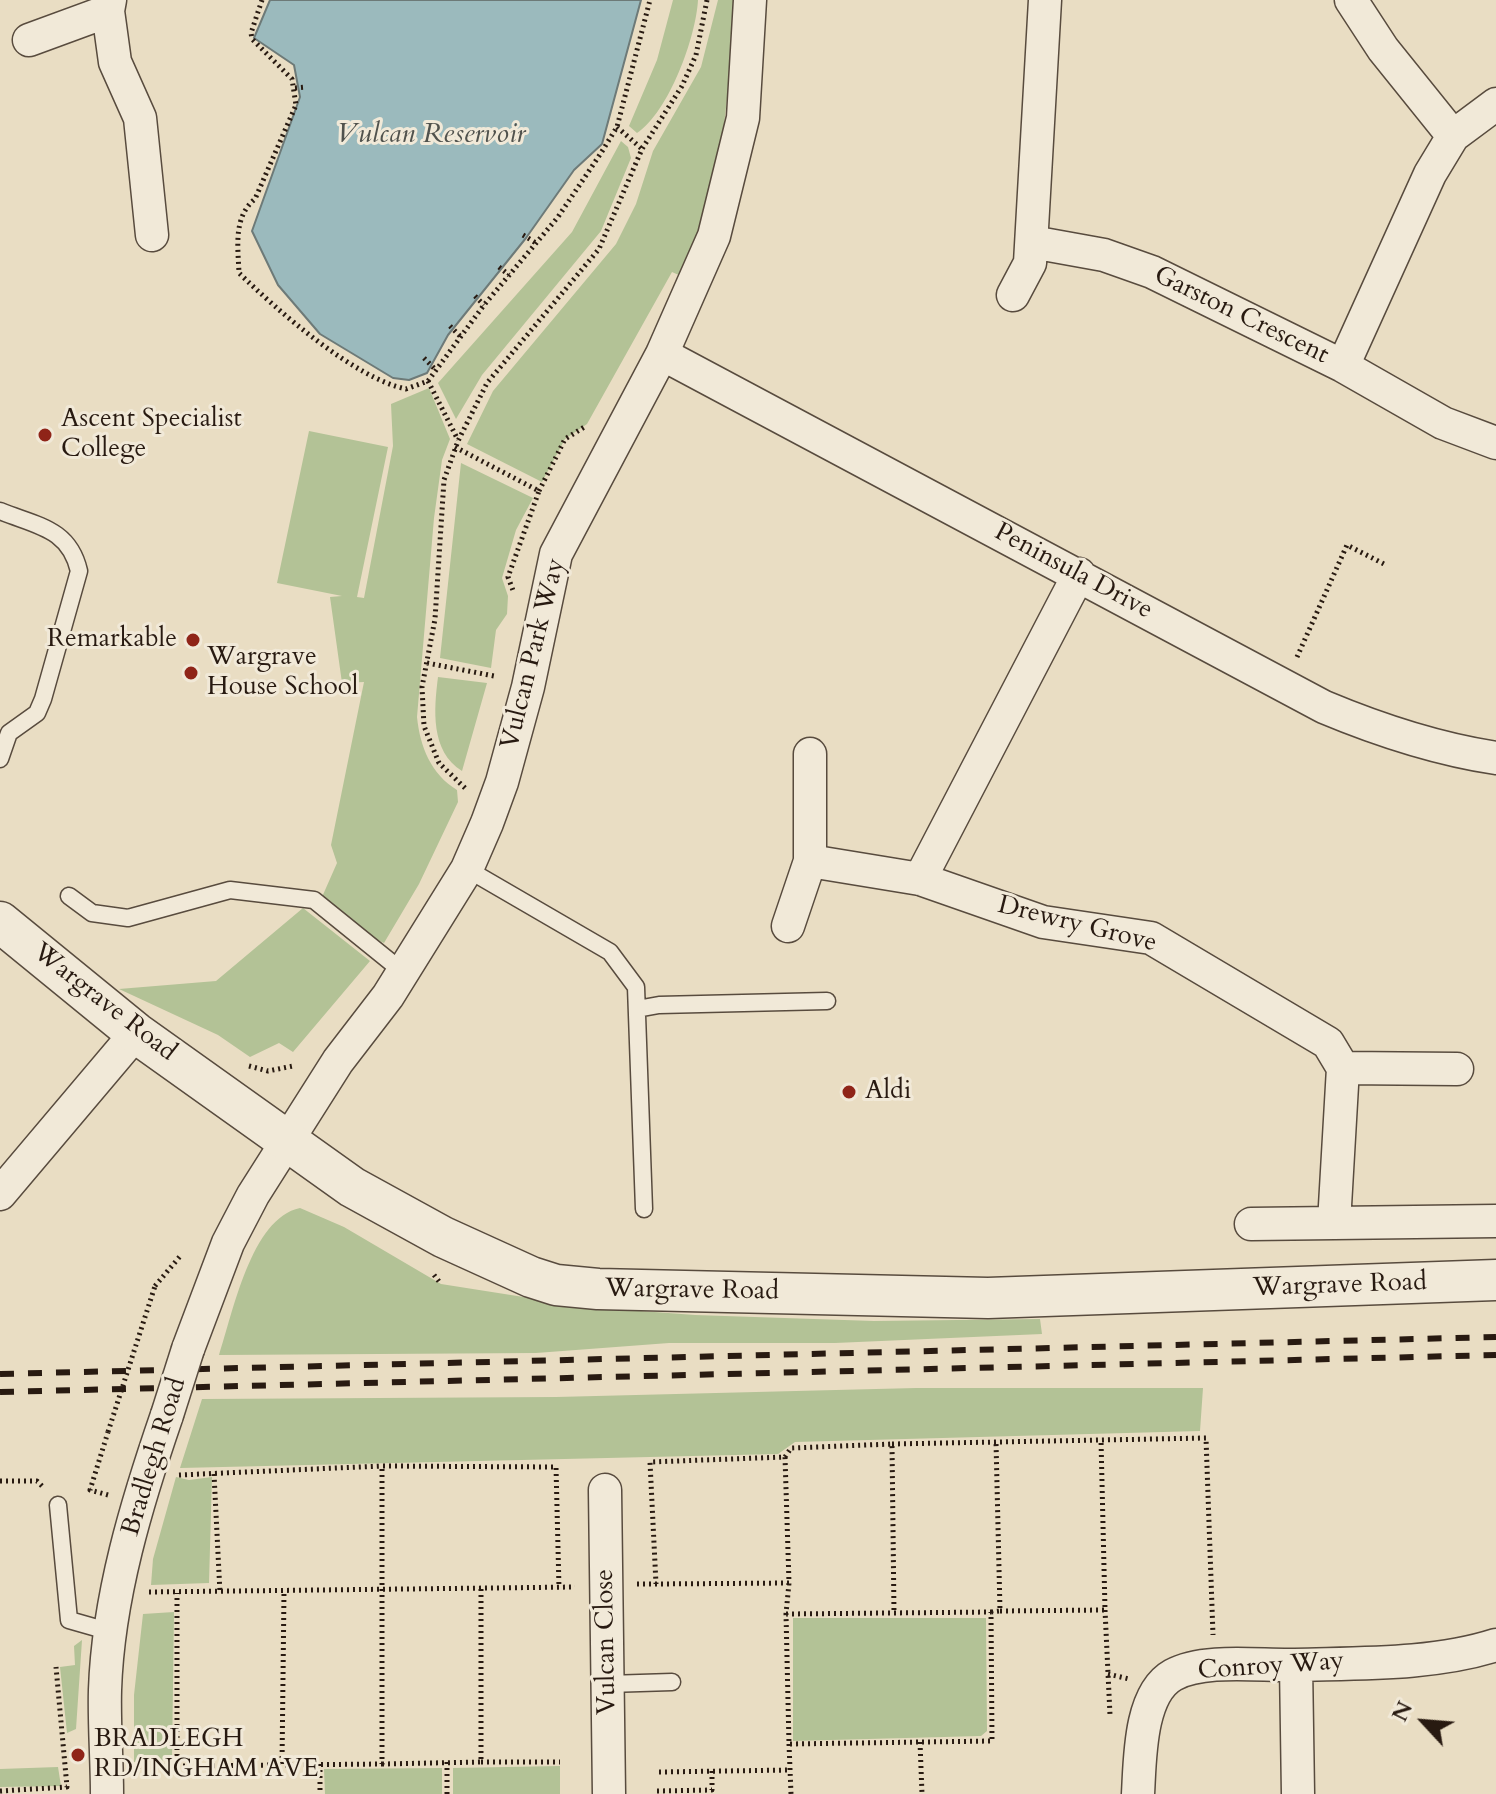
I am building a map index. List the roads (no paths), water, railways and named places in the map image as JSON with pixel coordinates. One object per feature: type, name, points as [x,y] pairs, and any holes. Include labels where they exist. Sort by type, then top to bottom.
[{"type":"street","name":"Vulcan Park Way","points":[[285,1142],[403,972],[467,869],[502,782],[528,687],[556,554],[662,354],[714,236],[743,118],[750,0]]},
{"type":"street","points":[[1013,295],[1030,263],[1045,0]]},
{"type":"street","points":[[1351,0],[1383,49],[1453,136]]},
{"type":"street","points":[[29,40],[109,6],[115,62],[140,118],[152,235]]},
{"type":"street","name":"Garston Crescent","points":[[1032,242],[1104,255],[1152,272],[1343,366],[1430,174],[1453,136],[1496,104]]},
{"type":"street","name":"Peninsula Drive","points":[[662,354],[1324,707],[1371,727],[1465,753],[1496,758]]},
{"type":"street","points":[[1343,366],[1443,423],[1496,443]]},
{"type":"street","points":[[920,879],[1079,574]]},
{"type":"street","points":[[788,926],[810,861],[810,754]]},
{"type":"street","name":"Drewry Grove","points":[[810,861],[920,879],[1043,922],[1151,938],[1328,1043],[1343,1068]]},
{"type":"street","name":"Wargrave Road","points":[[0,922],[136,1033],[352,1187],[443,1237],[531,1277],[556,1285],[598,1289],[988,1298],[1496,1280]]},
{"type":"street","points":[[0,1194],[136,1033]]},
{"type":"street","points":[[1334,1223],[1343,1068],[1457,1069]]},
{"type":"street","name":"Bradlegh Road","points":[[107,1794],[105,1688],[111,1632],[127,1551],[188,1349],[228,1243],[285,1142]]},
{"type":"street","points":[[1251,1224],[1496,1221]]},
{"type":"street","name":"Vulcan Close","points":[[605,1490],[609,1794]]},
{"type":"street","name":"Conroy Way","points":[[1138,1794],[1143,1722],[1153,1701],[1172,1675],[1216,1665],[1296,1665],[1464,1655],[1496,1645]]},
{"type":"street","points":[[1296,1665],[1298,1794]]},
{"type":"lane","points":[[0,511],[66,539],[74,551],[79,571],[43,699],[37,713],[9,733],[0,759]]},
{"type":"lane","points":[[467,869],[610,952],[636,987],[644,1209]]},
{"type":"lane","points":[[69,896],[92,913],[128,918],[230,890],[314,900],[403,972]]},
{"type":"lane","points":[[637,1009],[659,1005],[827,1001]]},
{"type":"lane","points":[[58,1505],[69,1620],[111,1632]]},
{"type":"lane","points":[[608,1684],[672,1682]]},
{"type":"water","name":"Vulcan Reservoir","points":[[270,0],[641,0],[602,144],[574,170],[526,238],[448,335],[427,373],[409,380],[393,378],[320,334],[278,285],[252,231],[300,97],[294,65],[254,38]]},
{"type":"railway","points":[[0,1374],[1496,1337]]},
{"type":"railway","points":[[0,1392],[1496,1355]]},
{"type":"place","name":"Ascent Specialist College","points":[[45,435]]},
{"type":"place","name":"Remarkable","points":[[193,640]]},
{"type":"place","name":"Wargrave House School","points":[[191,673]]},
{"type":"place","name":"Aldi","points":[[849,1092]]},
{"type":"place","name":"BRADLEGH RD/INGHAM AVE","points":[[78,1755]]}]
